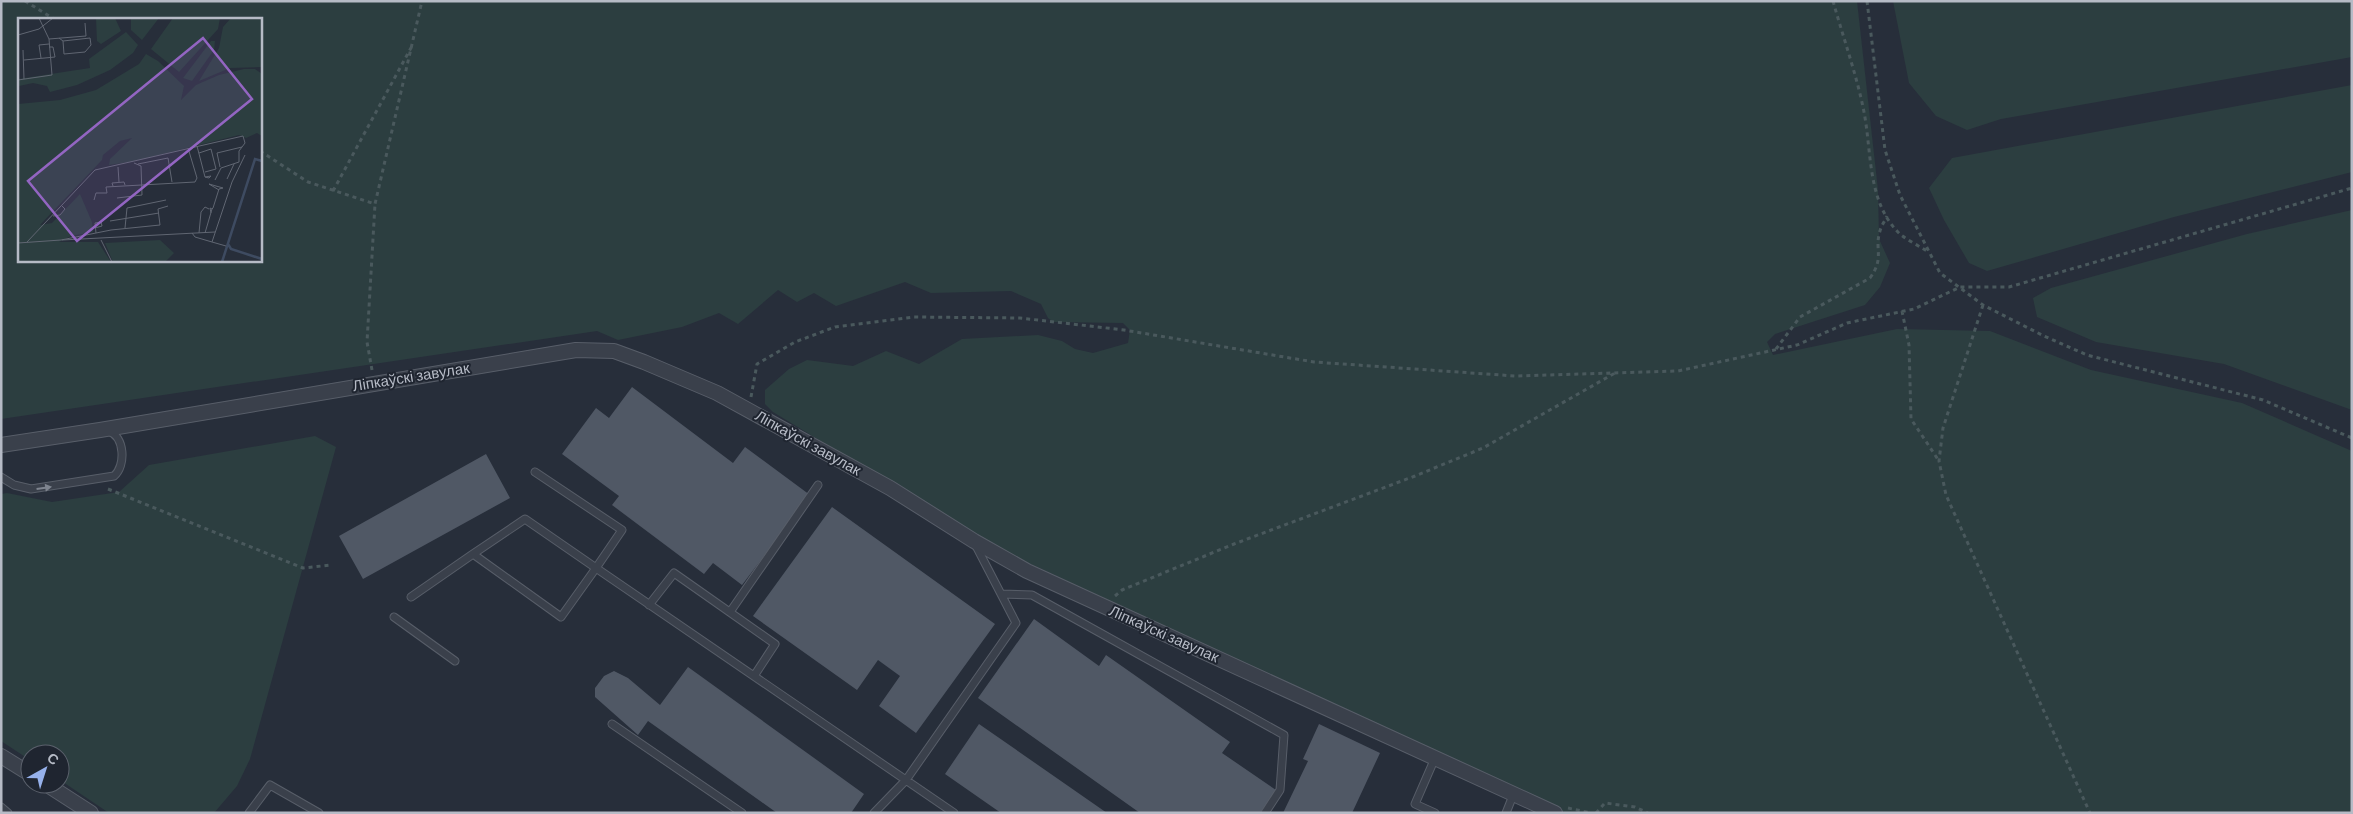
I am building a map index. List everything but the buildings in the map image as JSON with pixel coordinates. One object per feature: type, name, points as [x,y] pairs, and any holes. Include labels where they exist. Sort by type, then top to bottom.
[{"type":"street","name":"Ліпкаўскі завулак","points":[[1,445],[576,350],[614,351],[717,393],[890,488],[974,541],[1027,571],[1555,813]]},
{"type":"street","points":[[1,756],[20,768]]},
{"type":"street","points":[[62,794],[91,813]]},
{"type":"lane","points":[[1,478],[14,485],[31,489],[114,476],[122,466],[120,441],[110,431],[100,430]]},
{"type":"lane","points":[[473,554],[561,617],[622,530],[534,472]]},
{"type":"lane","points":[[730,612],[818,485]]},
{"type":"lane","points":[[411,597],[524,519],[954,813]]},
{"type":"lane","points":[[874,813],[906,780],[1016,623],[974,541]]},
{"type":"lane","points":[[650,605],[674,573],[775,644],[754,676]]},
{"type":"lane","points":[[1001,594],[1032,595],[1284,735],[1280,790],[1265,813]]},
{"type":"lane","points":[[394,617],[455,661]]},
{"type":"lane","points":[[612,724],[742,813]]},
{"type":"lane","points":[[1435,757],[1415,804],[1435,813]]},
{"type":"lane","points":[[249,813],[270,785],[319,813]]},
{"type":"lane","points":[[1506,813],[1514,793]]},
{"type":"lane","points":[[1,808],[8,813]]},
{"type":"path","points":[[25,1],[52,18]]},
{"type":"path","points":[[374,382],[367,342],[375,204],[422,1]]},
{"type":"path","points":[[1833,1],[1864,112],[1872,179],[1887,216],[1901,234],[1929,252]]},
{"type":"path","points":[[1867,1],[1885,150],[1900,195],[1940,272],[1984,305],[2044,336],[2087,355],[2263,400],[2352,438]]},
{"type":"path","points":[[333,191],[414,42]]},
{"type":"path","points":[[261,152],[308,182],[375,204]]},
{"type":"path","points":[[749,411],[757,364],[787,346],[835,327],[914,318],[1020,318],[1124,330],[1314,362],[1515,376],[1678,371],[1797,345],[1847,322],[1914,309],[1960,287],[2009,287],[2352,188]]},
{"type":"path","points":[[1776,349],[1800,317],[1870,278],[1876,270],[1880,258],[1879,232],[1887,216]]},
{"type":"path","points":[[1984,305],[1943,428],[1939,461],[1946,495],[2090,813]]},
{"type":"path","points":[[1902,311],[1909,345],[1911,419],[1939,461]]},
{"type":"path","points":[[1105,607],[1122,590],[1234,544],[1415,476],[1483,448],[1615,372]]},
{"type":"path","points":[[107,489],[303,568],[331,564]]},
{"type":"path","points":[[1596,813],[1605,804],[1635,807],[1648,813]]},
{"type":"shaded area","points":[[1,1],[1857,1],[1878,190],[1879,239],[1890,263],[1880,287],[1865,305],[1775,334],[1767,342],[1773,355],[1897,329],[1990,331],[2091,370],[2242,403],[2352,451],[2352,813],[1566,813],[998,549],[773,412],[765,404],[765,390],[789,369],[807,360],[853,366],[886,351],[919,364],[962,339],[1038,335],[1062,341],[1075,349],[1093,353],[1128,343],[1130,330],[1123,323],[1053,322],[1048,318],[1041,304],[1011,291],[931,293],[905,282],[836,306],[814,293],[797,302],[778,290],[738,324],[719,313],[682,327],[618,340],[597,331],[1,419]]},
{"type":"shaded area","points":[[1893,1],[2352,1],[2352,57],[2001,119],[1967,130],[1936,116],[1909,83]]},
{"type":"shaded area","points":[[2352,85],[2352,172],[2174,217],[1987,271],[1969,263],[1944,220],[1929,188],[1952,158]]},
{"type":"shaded area","points":[[2352,210],[2352,410],[2224,364],[2096,342],[2037,317],[2033,298],[2051,288],[2247,234]]},
{"type":"shaded area","points":[[315,436],[336,447],[250,759],[237,786],[214,813],[109,813],[70,787],[70,744],[20,744],[20,753],[1,741],[1,494],[7,493],[52,502],[119,492],[149,465]]}]
